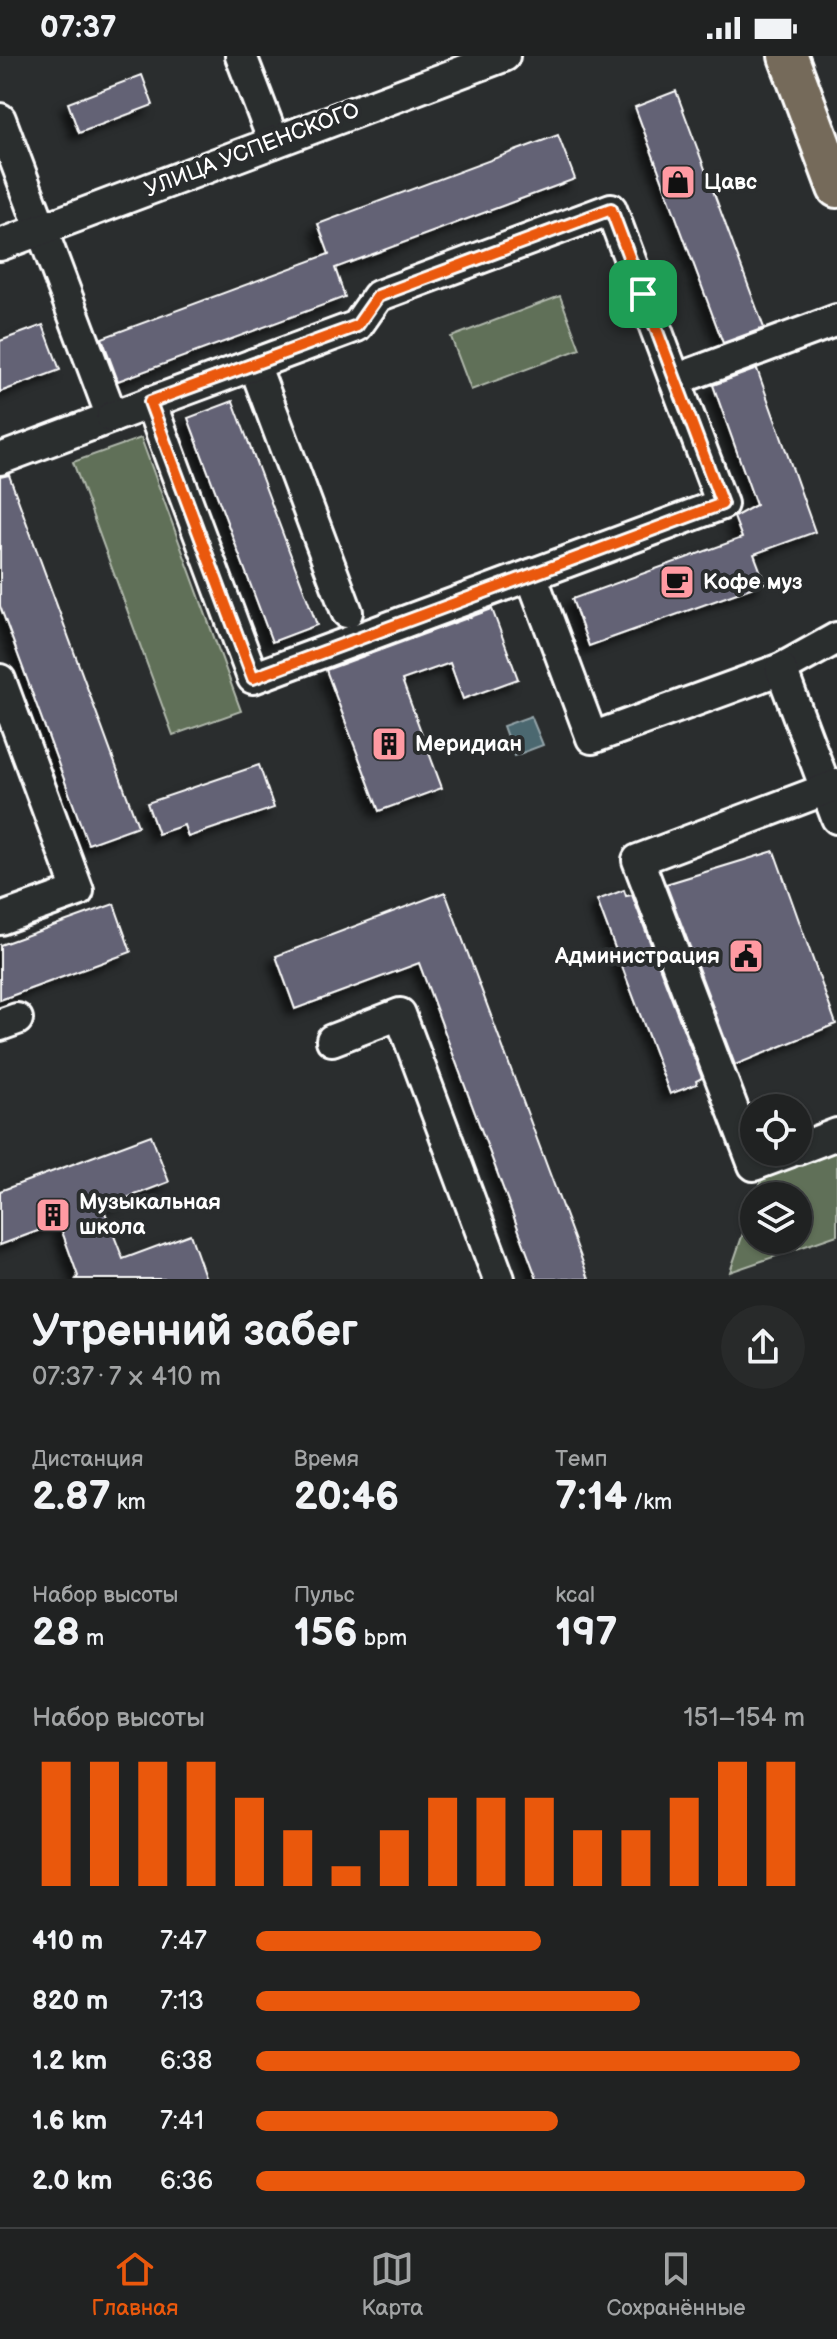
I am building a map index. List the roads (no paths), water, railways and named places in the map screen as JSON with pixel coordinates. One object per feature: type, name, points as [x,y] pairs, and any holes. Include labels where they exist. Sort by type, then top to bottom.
[{"type":"main road","points":[[788,56],[837,188]]},
{"type":"street","points":[[241,56],[274,142]]},
{"type":"street","name":"УЛИЦА УСПЕНСКОГО","points":[[0,245],[504,56]]},
{"type":"street","points":[[0,119],[112,417]]},
{"type":"street","points":[[0,459],[150,402],[357,326],[378,296],[611,209],[722,504],[253,678],[150,402]]},
{"type":"street","points":[[675,380],[837,320]]},
{"type":"street","points":[[254,364],[347,612]]},
{"type":"street","points":[[531,575],[592,738],[781,669],[837,638]]},
{"type":"street","points":[[781,669],[832,787],[837,818]]},
{"type":"street","points":[[0,680],[78,891],[0,919]]},
{"type":"street","points":[[740,1128],[638,860],[832,787]]},
{"type":"street","points":[[332,1040],[400,1014],[499,1279]]},
{"type":"street","points":[[812,1144],[837,1134]]},
{"type":"water","points":[[531,716],[543,745],[514,756],[503,726]]},
{"type":"place","name":"Цавс","points":[[678,182]]},
{"type":"place","name":"Кофе муз","points":[[677,582]]},
{"type":"place","name":"Меридиан","points":[[389,744]]},
{"type":"place","name":"Администрация","points":[[746,956]]},
{"type":"place","name":"Музыкальная школа","points":[[53,1215]]}]
